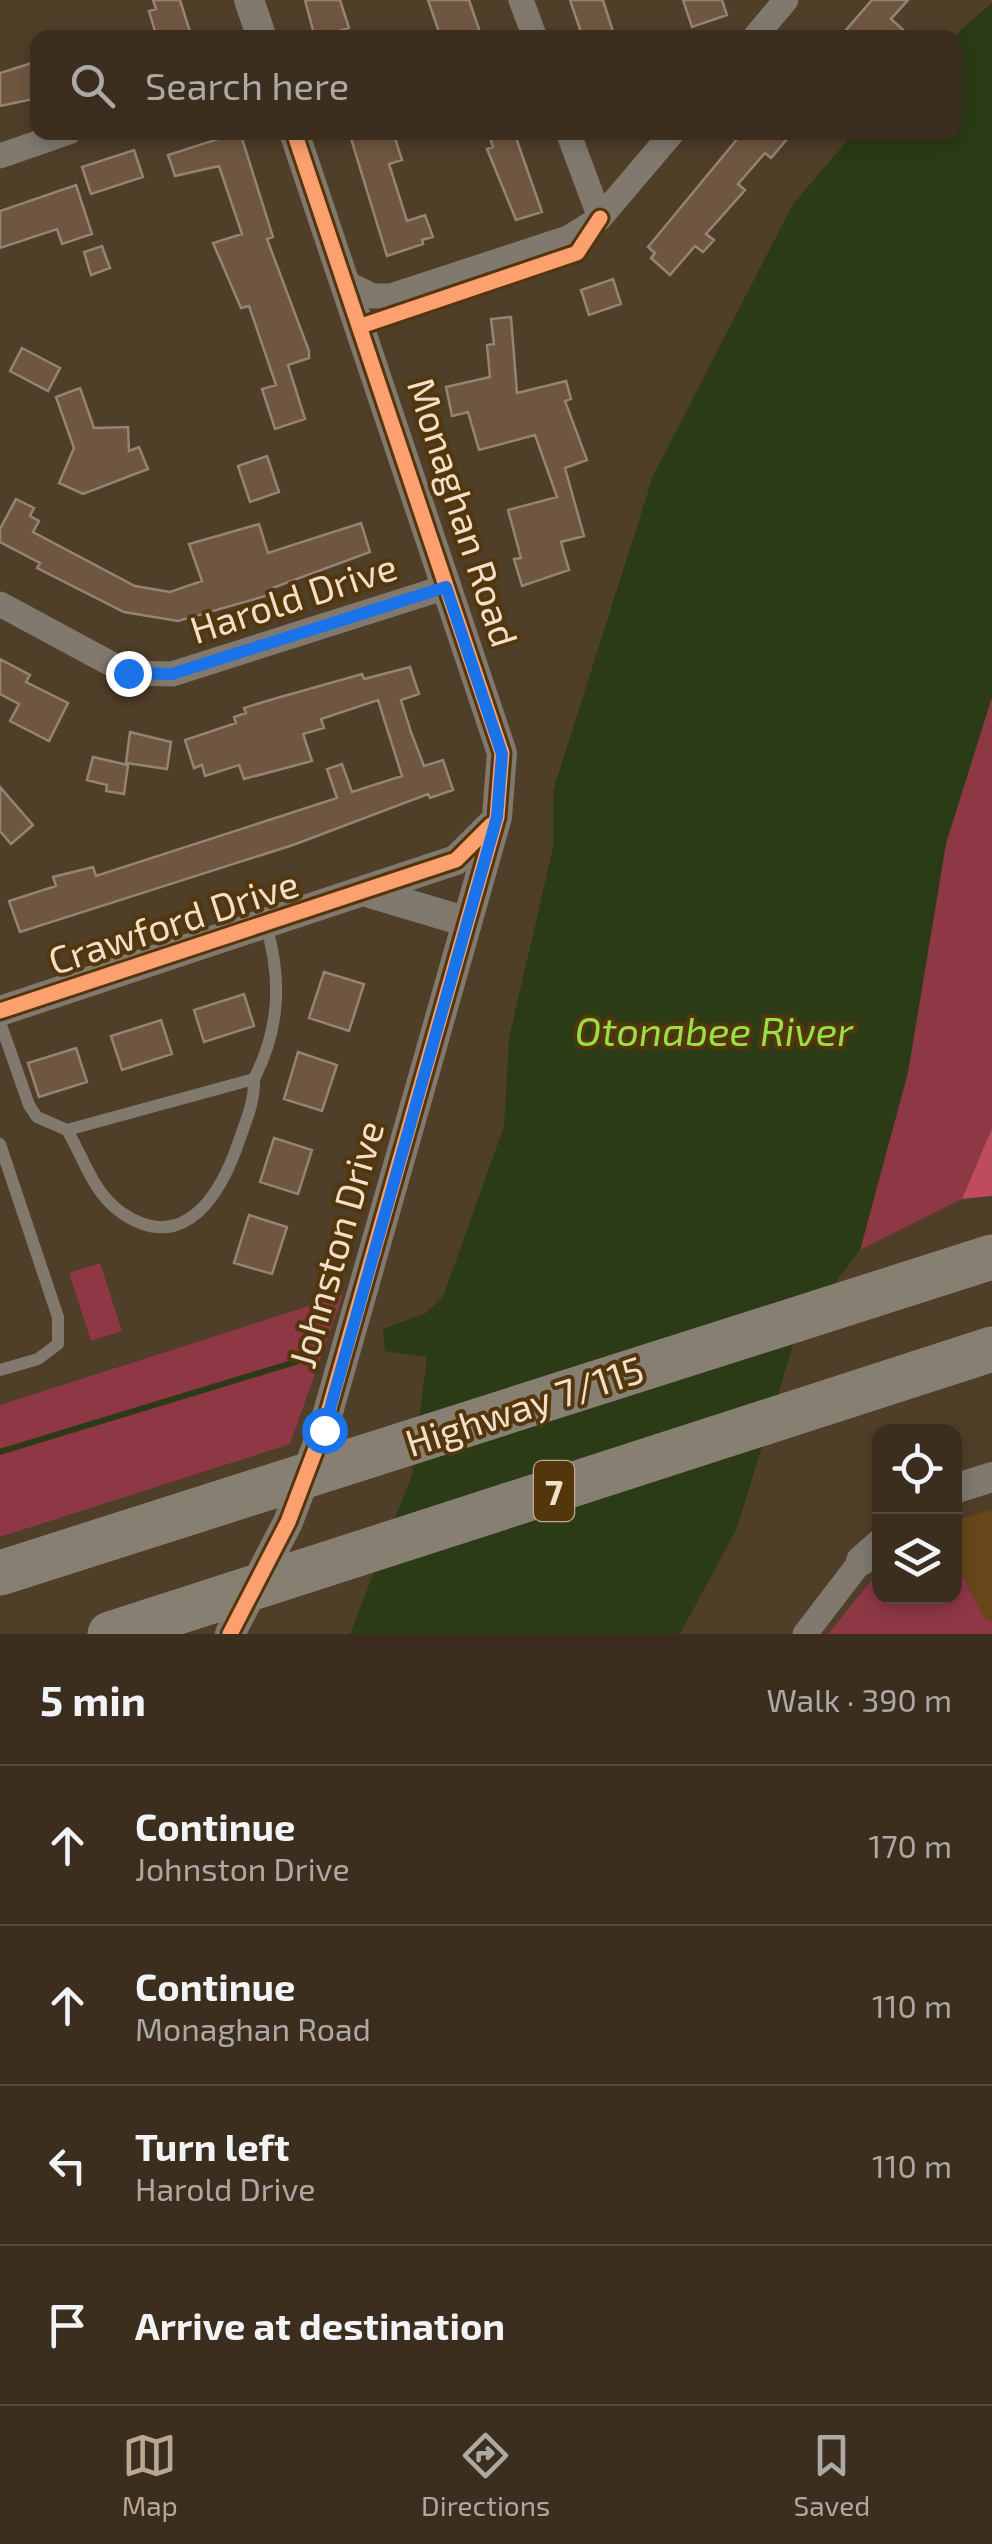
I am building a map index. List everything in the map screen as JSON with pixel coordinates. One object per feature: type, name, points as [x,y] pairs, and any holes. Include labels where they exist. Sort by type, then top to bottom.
[{"type":"highway","name":"Highway 7/115","points":[[0,1573],[992,1257]]},
{"type":"highway","name":"7","points":[[113,1633],[992,1349]]},
{"type":"street","points":[[249,0],[259,30]]},
{"type":"street","points":[[521,0],[531,30]]},
{"type":"street","points":[[761,30],[786,0]]},
{"type":"street","points":[[0,156],[46,140]]},
{"type":"street","name":"Monaghan Road","points":[[297,140],[502,754],[497,817],[471,922]]},
{"type":"street","points":[[571,140],[600,218]]},
{"type":"street","points":[[346,283],[373,296],[391,296],[568,238],[600,218],[666,140]]},
{"type":"street","name":"Harold Drive","points":[[0,604],[128,673],[172,674],[446,587]]},
{"type":"street","name":"Crawford Drive","points":[[0,1011],[367,893],[456,860],[482,839],[497,817]]},
{"type":"street","points":[[367,893],[471,922]]},
{"type":"street","name":"Johnston Drive","points":[[230,1634],[288,1522],[324,1430],[471,922]]},
{"type":"street","points":[[962,1486],[992,1477]]},
{"type":"street","points":[[805,1634],[871,1553]]},
{"type":"lane","points":[[68,1130],[85,1170],[122,1213],[153,1228],[180,1223],[210,1203],[226,1181],[255,1094],[254,1078],[276,1024],[275,955],[266,925]]},
{"type":"lane","points":[[0,1022],[29,1105],[37,1117],[68,1130],[254,1078]]},
{"type":"lane","points":[[0,1144],[58,1317],[58,1344],[38,1359],[0,1370]]},
{"type":"shaded area","points":[[992,697],[992,1128],[962,1199],[860,1250],[908,1072],[946,843]]},
{"type":"shaded area","points":[[992,1128],[992,1196],[962,1199]]},
{"type":"shaded area","points":[[100,1263],[122,1331],[91,1341],[69,1273]]},
{"type":"shaded area","points":[[343,1295],[290,1444],[0,1537],[0,1405]]},
{"type":"shaded area","points":[[992,1509],[992,1622],[985,1619],[962,1575],[962,1518]]},
{"type":"shaded area","points":[[962,1575],[985,1619],[992,1622],[992,1634],[828,1634],[872,1580],[872,1604],[962,1604]]},
{"type":"water","name":"Otonabee River","points":[[992,3],[992,697],[946,843],[908,1072],[860,1250],[796,1335],[737,1528],[680,1634],[350,1634],[412,1475],[427,1357],[385,1351],[383,1329],[426,1313],[443,1297],[504,1126],[509,1038],[553,848],[553,791],[653,476],[793,204],[848,140],[962,140],[961,30]]},
{"type":"building","points":[[153,0],[180,0],[189,30],[155,30],[149,11],[156,9]]},
{"type":"building","points":[[305,0],[340,0],[349,28],[313,30]]},
{"type":"building","points":[[428,0],[469,0],[479,30],[438,30]]},
{"type":"building","points":[[570,0],[603,0],[612,30],[580,30]]},
{"type":"building","points":[[683,0],[722,0],[727,15],[692,27]]},
{"type":"building","points":[[872,0],[908,0],[891,19],[903,30],[846,30]]},
{"type":"building","points":[[30,64],[30,100],[0,106],[0,73]]},
{"type":"building","points":[[215,140],[243,140],[273,237],[267,239],[309,351],[309,358],[288,365],[305,419],[275,429],[262,389],[276,385],[249,306],[241,308],[213,243],[242,234],[219,166],[175,176],[168,155]]},
{"type":"building","points":[[351,140],[396,140],[402,160],[389,164],[407,221],[425,215],[433,237],[387,256]]},
{"type":"building","points":[[491,140],[517,140],[542,212],[516,220],[487,149],[493,147]]},
{"type":"building","points":[[736,140],[786,140],[771,158],[765,153],[738,184],[745,190],[706,234],[714,240],[703,252],[695,246],[670,275],[651,258],[655,253],[648,247]]},
{"type":"building","points":[[134,150],[143,177],[91,194],[82,167]]},
{"type":"building","points":[[76,185],[92,234],[62,244],[57,229],[0,248],[0,211]]},
{"type":"building","points":[[102,246],[110,268],[91,275],[84,252]]},
{"type":"building","points":[[613,279],[621,304],[589,315],[581,290]]},
{"type":"building","points":[[511,317],[517,393],[566,381],[571,399],[565,401],[587,460],[565,468],[584,536],[561,542],[569,570],[522,586],[514,559],[521,558],[508,510],[557,497],[535,435],[479,450],[468,412],[452,416],[446,387],[490,377],[487,345],[494,344],[491,319]]},
{"type":"building","points":[[22,348],[60,368],[48,391],[10,371]]},
{"type":"building","points":[[80,388],[94,428],[128,427],[129,451],[139,447],[148,469],[83,494],[59,483],[74,448],[56,397]]},
{"type":"building","points":[[267,456],[279,492],[250,502],[238,466]]},
{"type":"building","points":[[16,499],[34,508],[30,516],[39,521],[33,532],[135,586],[170,592],[202,581],[189,544],[259,524],[268,553],[361,523],[370,552],[267,590],[269,595],[178,621],[124,612],[37,568],[40,563],[0,542],[0,529]]},
{"type":"building","points":[[0,659],[30,675],[26,682],[68,703],[49,741],[10,721],[19,704],[0,694]]},
{"type":"building","points":[[410,667],[419,694],[401,700],[411,732],[424,766],[443,760],[453,790],[430,798],[428,794],[293,845],[20,932],[9,901],[56,886],[53,877],[93,867],[96,876],[337,798],[327,769],[342,764],[352,792],[402,776],[378,700],[321,719],[324,728],[303,734],[312,761],[244,779],[239,765],[205,776],[202,765],[194,768],[185,740],[236,723],[234,717],[246,713],[244,708],[362,674],[364,679]]},
{"type":"building","points":[[130,732],[171,742],[167,769],[126,763]]},
{"type":"building","points":[[93,757],[128,765],[124,794],[106,791],[107,785],[87,780]]},
{"type":"building","points":[[0,787],[33,825],[11,844],[0,831]]},
{"type":"building","points":[[324,972],[364,984],[349,1031],[309,1018]]},
{"type":"building","points":[[244,994],[254,1026],[204,1042],[194,1010]]},
{"type":"building","points":[[161,1020],[172,1054],[122,1070],[111,1036]]},
{"type":"building","points":[[76,1048],[87,1082],[39,1097],[28,1063]]},
{"type":"building","points":[[298,1052],[337,1065],[322,1111],[284,1099]]},
{"type":"building","points":[[274,1138],[312,1150],[298,1194],[260,1182]]},
{"type":"building","points":[[249,1215],[287,1227],[272,1274],[234,1263]]},
{"type":"waterway","points":[[0,1452],[305,1359]]},
{"type":"cycle path","points":[[230,1634],[288,1522],[323,1430],[497,817],[502,753],[297,140]]},
{"type":"cycle path","points":[[361,326],[577,253],[600,218]]},
{"type":"cycle path","points":[[0,1011],[456,860],[491,825]]},
{"type":"route","points":[[128,673],[172,674],[446,587],[502,754],[497,817],[464,920],[379,1242],[324,1430]]}]
